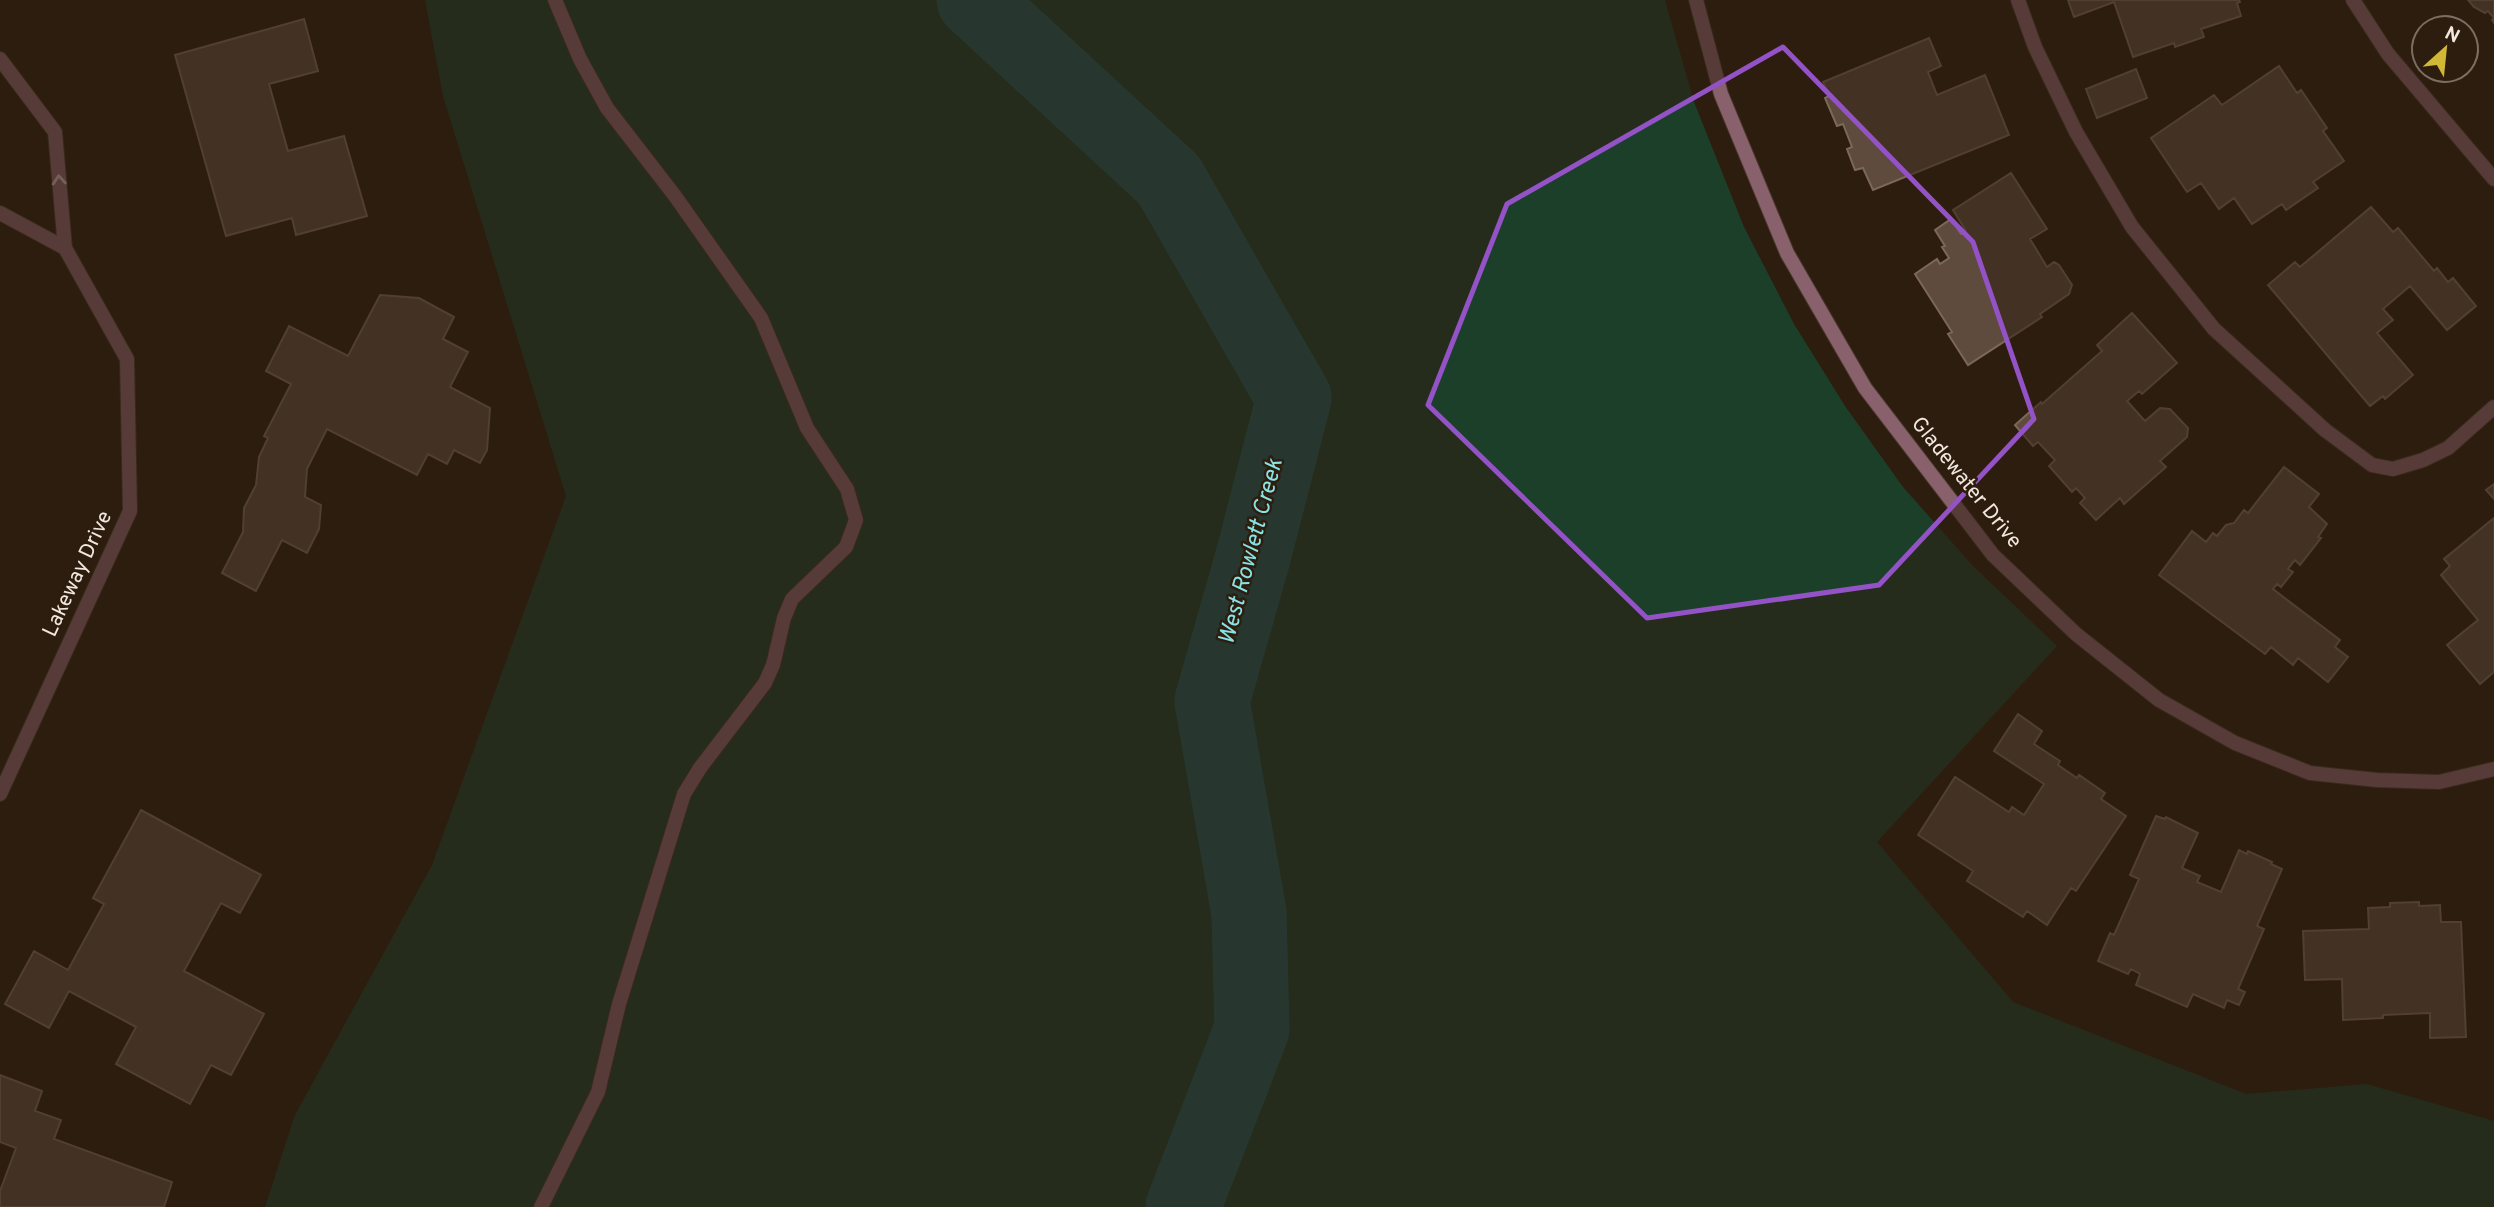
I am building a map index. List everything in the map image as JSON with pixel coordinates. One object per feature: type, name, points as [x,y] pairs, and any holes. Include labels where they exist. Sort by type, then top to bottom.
[{"type":"street","points":[[541,1207],[598,1092],[619,1004],[684,794],[700,768],[765,683],[773,665],[787,607],[792,599],[846,547],[856,520],[847,489],[807,428],[761,318],[682,206],[607,108],[589,78],[555,0]]},
{"type":"street","name":"Gladewater Drive","points":[[1696,0],[1721,94],[1787,253],[1865,388],[1993,555],[2076,634],[2159,700],[2235,743],[2310,773],[2323,775],[2440,782],[2494,769]]},
{"type":"street","points":[[2018,0],[2035,47],[2076,132],[2132,227],[2214,329],[2325,430],[2372,465],[2393,469],[2423,460],[2448,448],[2494,407]]},
{"type":"street","points":[[2353,0],[2388,54],[2494,179]]},
{"type":"street","name":"Lakeway Drive","points":[[0,59],[55,132],[65,248],[127,359],[130,511],[0,794]]},
{"type":"street","points":[[0,213],[65,248]]},
{"type":"highlighted area","points":[[1783,47],[1973,242],[2034,419],[1879,585],[1647,618],[1428,405],[1507,204]]},
{"type":"green space","points":[[425,0],[1665,0],[1694,102],[1744,227],[1794,324],[1845,406],[1903,487],[1973,566],[2057,646],[1877,842],[2013,1002],[2246,1094],[2367,1084],[2494,1121],[2494,1207],[265,1207],[295,1115],[432,865],[566,496],[443,96]]},
{"type":"building","points":[[2068,0],[2239,0],[2237,3],[2241,16],[2201,29],[2204,37],[2175,47],[2174,43],[2133,57],[2114,2],[2074,17]]},
{"type":"building","points":[[2468,0],[2494,0],[2494,18],[2488,11],[2485,13],[2474,7]]},
{"type":"building","points":[[304,19],[318,71],[269,84],[288,151],[344,136],[367,216],[296,235],[292,218],[226,236],[175,55]]},
{"type":"building","points":[[1929,38],[1941,66],[1928,72],[1937,95],[1985,75],[2009,135],[1873,190],[1863,168],[1855,170],[1847,149],[1852,147],[1843,124],[1837,126],[1825,98],[1829,96],[1823,82]]},
{"type":"building","points":[[2279,66],[2297,93],[2301,90],[2327,128],[2323,131],[2344,161],[2313,182],[2318,188],[2286,210],[2282,204],[2252,224],[2234,198],[2219,209],[2201,183],[2187,192],[2151,138],[2214,95],[2222,105]]},
{"type":"building","points":[[2136,69],[2147,98],[2097,118],[2086,89]]},
{"type":"building","points":[[2011,173],[2047,229],[2030,239],[2047,267],[2054,262],[2059,265],[2072,285],[2069,294],[2040,314],[2042,317],[1968,365],[1948,334],[1952,332],[1915,274],[1937,259],[1940,264],[1949,258],[1935,230],[1951,219],[1961,234],[1966,231],[1953,210]]},
{"type":"building","points":[[2371,207],[2393,232],[2398,228],[2434,271],[2437,268],[2448,282],[2453,278],[2476,306],[2447,330],[2410,286],[2383,309],[2393,320],[2377,333],[2413,375],[2385,399],[2383,396],[2370,406],[2268,285],[2295,262],[2300,267]]},
{"type":"building","points":[[380,295],[419,298],[454,317],[443,339],[468,352],[450,387],[490,408],[487,450],[480,463],[454,450],[447,464],[428,454],[417,475],[327,429],[307,469],[305,497],[321,505],[319,529],[307,553],[282,540],[256,591],[222,573],[243,532],[244,508],[256,485],[259,457],[268,438],[264,436],[291,384],[266,371],[289,326],[348,356]]},
{"type":"building","points":[[2132,313],[2177,363],[2142,394],[2139,391],[2127,401],[2145,421],[2160,408],[2170,409],[2188,428],[2187,437],[2160,461],[2166,467],[2124,504],[2120,498],[2096,520],[2080,503],[2085,498],[2076,488],[2072,492],[2049,466],[2055,460],[2038,442],[2033,446],[2015,425],[2102,351],[2097,345]]},
{"type":"building","points":[[2284,467],[2319,494],[2309,507],[2327,524],[2318,537],[2321,538],[2300,565],[2295,560],[2288,569],[2293,572],[2281,587],[2277,584],[2273,589],[2340,640],[2335,647],[2348,657],[2328,682],[2298,658],[2293,665],[2271,647],[2265,654],[2159,575],[2192,531],[2206,542],[2213,533],[2217,536],[2226,525],[2234,523],[2244,510],[2248,513]]},
{"type":"building","points":[[2494,484],[2494,499],[2486,490]]},
{"type":"building","points":[[2494,518],[2494,672],[2480,684],[2447,645],[2478,620],[2441,575],[2450,566],[2444,559]]},
{"type":"building","points":[[2018,714],[2042,731],[2034,744],[2060,761],[2058,765],[2077,778],[2079,775],[2105,793],[2101,799],[2126,816],[2076,891],[2071,888],[2047,925],[2027,911],[2023,917],[1967,881],[1973,871],[1918,835],[1955,777],[2009,812],[2012,807],[2024,815],[2044,784],[1994,751]]},
{"type":"building","points":[[141,810],[261,875],[240,913],[221,903],[184,971],[264,1014],[231,1075],[211,1065],[190,1104],[116,1064],[136,1027],[69,991],[49,1028],[5,1004],[34,951],[68,970],[104,904],[93,898]]},
{"type":"building","points":[[2156,816],[2166,817],[2198,833],[2182,868],[2200,876],[2197,882],[2221,892],[2239,850],[2247,854],[2248,851],[2282,869],[2257,926],[2264,929],[2238,989],[2245,992],[2239,1005],[2227,1000],[2224,1008],[2193,994],[2187,1007],[2136,985],[2140,974],[2131,969],[2128,974],[2098,961],[2110,933],[2114,935],[2139,879],[2130,875]]},
{"type":"building","points":[[2419,902],[2419,906],[2440,905],[2441,922],[2461,922],[2466,1037],[2430,1038],[2430,1013],[2343,1020],[2342,979],[2305,980],[2303,931],[2369,929],[2368,908],[2390,907],[2390,903]]},
{"type":"building","points":[[0,1075],[42,1091],[35,1111],[61,1120],[54,1139],[172,1182],[164,1207],[0,1207],[0,1191],[16,1148],[0,1142]]},
{"type":"waterway","name":"West Rowlett Creek","points":[[974,0],[1169,180],[1294,398],[1212,701],[1249,913],[1252,1029],[1183,1207]]}]
